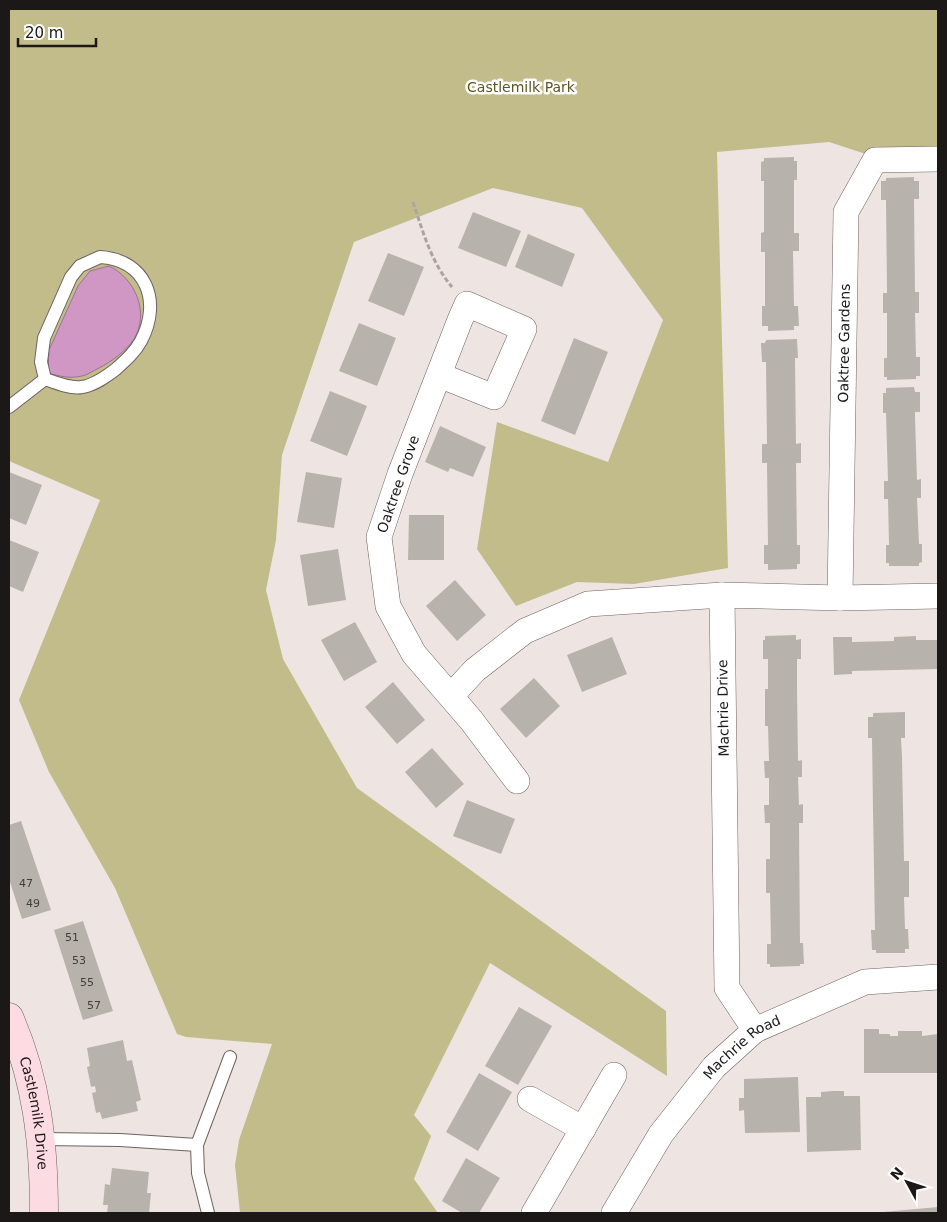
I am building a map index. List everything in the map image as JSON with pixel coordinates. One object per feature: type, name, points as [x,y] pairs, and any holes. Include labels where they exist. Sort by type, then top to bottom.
[{"type":"street","name":"Oaktree Gardens","points":[[840,598],[846,212],[876,160],[938,158]]},
{"type":"street","points":[[439,375],[494,396],[524,329],[467,304]]},
{"type":"street","name":"Oaktree Grove","points":[[467,304],[400,474],[379,537],[388,606],[414,654],[450,696],[517,781]]},
{"type":"street","points":[[450,696],[476,670],[525,631],[588,604],[722,595],[840,598],[938,596]]},
{"type":"street","name":"Machrie Drive","points":[[722,595],[727,988],[755,1030]]},
{"type":"street","name":"Machrie Road","points":[[614,1213],[661,1134],[714,1067],[755,1030],[865,982],[938,977]]},
{"type":"street","name":"Castlemilk Drive","points":[[9,1017],[19,1040],[37,1103],[42,1139],[44,1213]]},
{"type":"street","points":[[534,1213],[614,1075]]},
{"type":"street","points":[[530,1098],[583,1129]]},
{"type":"lane","points":[[9,407],[45,380],[82,387],[105,378],[131,356],[142,340],[151,302],[144,280],[131,266],[115,258],[100,257],[80,266],[71,277],[44,338],[41,362],[45,380]]},
{"type":"lane","points":[[208,1213],[198,1172],[197,1145],[230,1057]]},
{"type":"lane","points":[[42,1139],[120,1140],[197,1145]]},
{"type":"path","points":[[413,202],[439,272],[467,304]]},
{"type":"green space","name":"Castlemilk Park","points":[[9,9],[938,9],[938,155],[875,157],[829,142],[717,152],[728,568],[634,584],[577,582],[516,606],[477,549],[497,422],[608,462],[663,320],[582,208],[493,188],[354,242],[282,455],[276,540],[266,590],[283,659],[357,788],[666,1011],[667,1076],[490,963],[414,1115],[431,1136],[414,1179],[438,1213],[240,1213],[235,1165],[239,1140],[272,1044],[186,1037],[177,1034],[115,888],[49,772],[19,700],[100,500],[9,461]]},
{"type":"shaded area","points":[[109,266],[126,279],[137,297],[140,318],[139,329],[134,339],[127,348],[104,366],[86,375],[69,377],[48,373],[49,350],[78,286],[90,271]]},
{"type":"building","points":[[794,157],[794,161],[797,161],[797,180],[794,180],[794,233],[799,233],[799,251],[793,251],[794,306],[798,306],[799,326],[794,326],[794,330],[768,331],[768,326],[762,326],[762,306],[765,306],[765,252],[761,252],[761,233],[764,232],[764,181],[761,181],[761,162],[764,161],[764,158]]},
{"type":"building","points":[[914,177],[914,181],[919,181],[919,199],[914,199],[915,292],[919,292],[919,313],[915,313],[916,357],[920,357],[920,376],[916,376],[916,379],[887,380],[887,377],[884,377],[884,358],[887,358],[887,313],[883,313],[883,293],[887,293],[886,200],[881,200],[881,181],[886,181],[886,178]]},
{"type":"building","points":[[473,212],[521,231],[506,267],[458,248]]},
{"type":"building","points":[[528,234],[575,254],[562,287],[515,267]]},
{"type":"building","points":[[388,253],[424,267],[404,316],[368,301]]},
{"type":"building","points":[[359,323],[396,338],[377,386],[339,371]]},
{"type":"building","points":[[574,338],[608,352],[575,435],[541,421]]},
{"type":"building","points":[[797,339],[798,358],[795,358],[796,444],[801,443],[801,463],[796,463],[797,545],[800,545],[800,564],[797,564],[797,569],[768,570],[768,564],[764,564],[764,545],[768,545],[767,463],[762,463],[762,444],[767,444],[766,362],[762,362],[761,343],[765,343],[766,340]]},
{"type":"building","points":[[914,387],[915,392],[920,392],[920,412],[915,412],[915,417],[917,480],[921,479],[921,498],[917,498],[919,544],[922,544],[922,562],[919,563],[919,566],[889,566],[889,563],[886,563],[886,545],[889,545],[888,499],[884,499],[884,481],[888,481],[886,413],[883,413],[883,393],[886,393],[886,388]]},
{"type":"building","points":[[330,391],[367,406],[347,456],[310,441]]},
{"type":"building","points":[[440,426],[486,447],[473,477],[450,468],[448,472],[425,462]]},
{"type":"building","points":[[9,472],[42,485],[26,525],[9,518]]},
{"type":"building","points":[[306,472],[342,478],[334,528],[297,522]]},
{"type":"building","points":[[409,515],[444,515],[444,560],[408,560]]},
{"type":"building","points":[[9,540],[39,552],[23,592],[9,586]]},
{"type":"building","points":[[338,549],[346,600],[308,606],[300,555]]},
{"type":"building","points":[[455,580],[486,615],[457,641],[426,606]]},
{"type":"building","points":[[355,622],[377,662],[344,681],[321,640]]},
{"type":"building","points":[[796,635],[796,640],[801,639],[801,659],[797,659],[797,689],[798,761],[802,760],[802,777],[798,777],[799,805],[803,804],[803,823],[799,823],[800,943],[803,943],[804,964],[800,964],[800,966],[770,967],[770,964],[767,964],[767,944],[771,944],[770,893],[766,893],[766,859],[770,859],[770,823],[765,823],[764,805],[769,805],[769,778],[765,778],[764,761],[769,761],[768,726],[765,726],[765,689],[768,689],[768,659],[763,659],[763,640],[765,640],[765,636]]},
{"type":"building","points":[[916,636],[916,640],[938,640],[938,669],[852,671],[852,674],[834,675],[833,637],[852,637],[852,642],[894,641],[894,637]]},
{"type":"building","points":[[612,637],[627,674],[582,692],[567,655]]},
{"type":"building","points":[[534,678],[560,706],[526,738],[500,709]]},
{"type":"building","points":[[393,682],[425,720],[397,744],[365,707]]},
{"type":"building","points":[[905,712],[905,738],[901,738],[904,861],[909,861],[909,897],[904,897],[905,929],[908,929],[909,949],[905,949],[905,953],[876,953],[876,950],[872,950],[871,930],[875,930],[872,738],[868,738],[868,717],[873,717],[873,713]]},
{"type":"building","points":[[432,748],[464,784],[436,808],[405,772]]},
{"type":"building","points":[[467,800],[515,819],[501,854],[453,836]]},
{"type":"building","points":[[21,821],[51,910],[22,919],[9,879],[9,825]]},
{"type":"building","points":[[83,921],[113,1011],[83,1020],[54,930]]},
{"type":"building","points":[[519,1007],[552,1026],[518,1085],[485,1066]]},
{"type":"building","points":[[864,1029],[879,1029],[879,1034],[890,1034],[890,1036],[898,1036],[898,1031],[922,1031],[922,1036],[938,1034],[938,1073],[864,1073]]},
{"type":"building","points":[[123,1040],[127,1061],[132,1060],[141,1100],[136,1102],[138,1111],[102,1119],[100,1112],[96,1113],[92,1093],[96,1092],[95,1086],[91,1087],[87,1067],[90,1066],[87,1048]]},
{"type":"building","points":[[479,1073],[512,1092],[478,1151],[446,1132]]},
{"type":"building","points":[[798,1077],[800,1132],[745,1133],[744,1110],[739,1111],[739,1098],[744,1098],[744,1079]]},
{"type":"building","points":[[844,1091],[844,1096],[860,1096],[861,1150],[807,1152],[806,1097],[821,1097],[821,1092]]},
{"type":"building","points":[[466,1158],[500,1178],[479,1213],[462,1213],[442,1201]]},
{"type":"building","points":[[112,1168],[149,1172],[147,1193],[151,1193],[149,1213],[107,1213],[108,1205],[103,1205],[105,1184],[110,1185]]},
{"type":"building","points":[[938,1207],[938,1213],[883,1213],[883,1212]]}]
